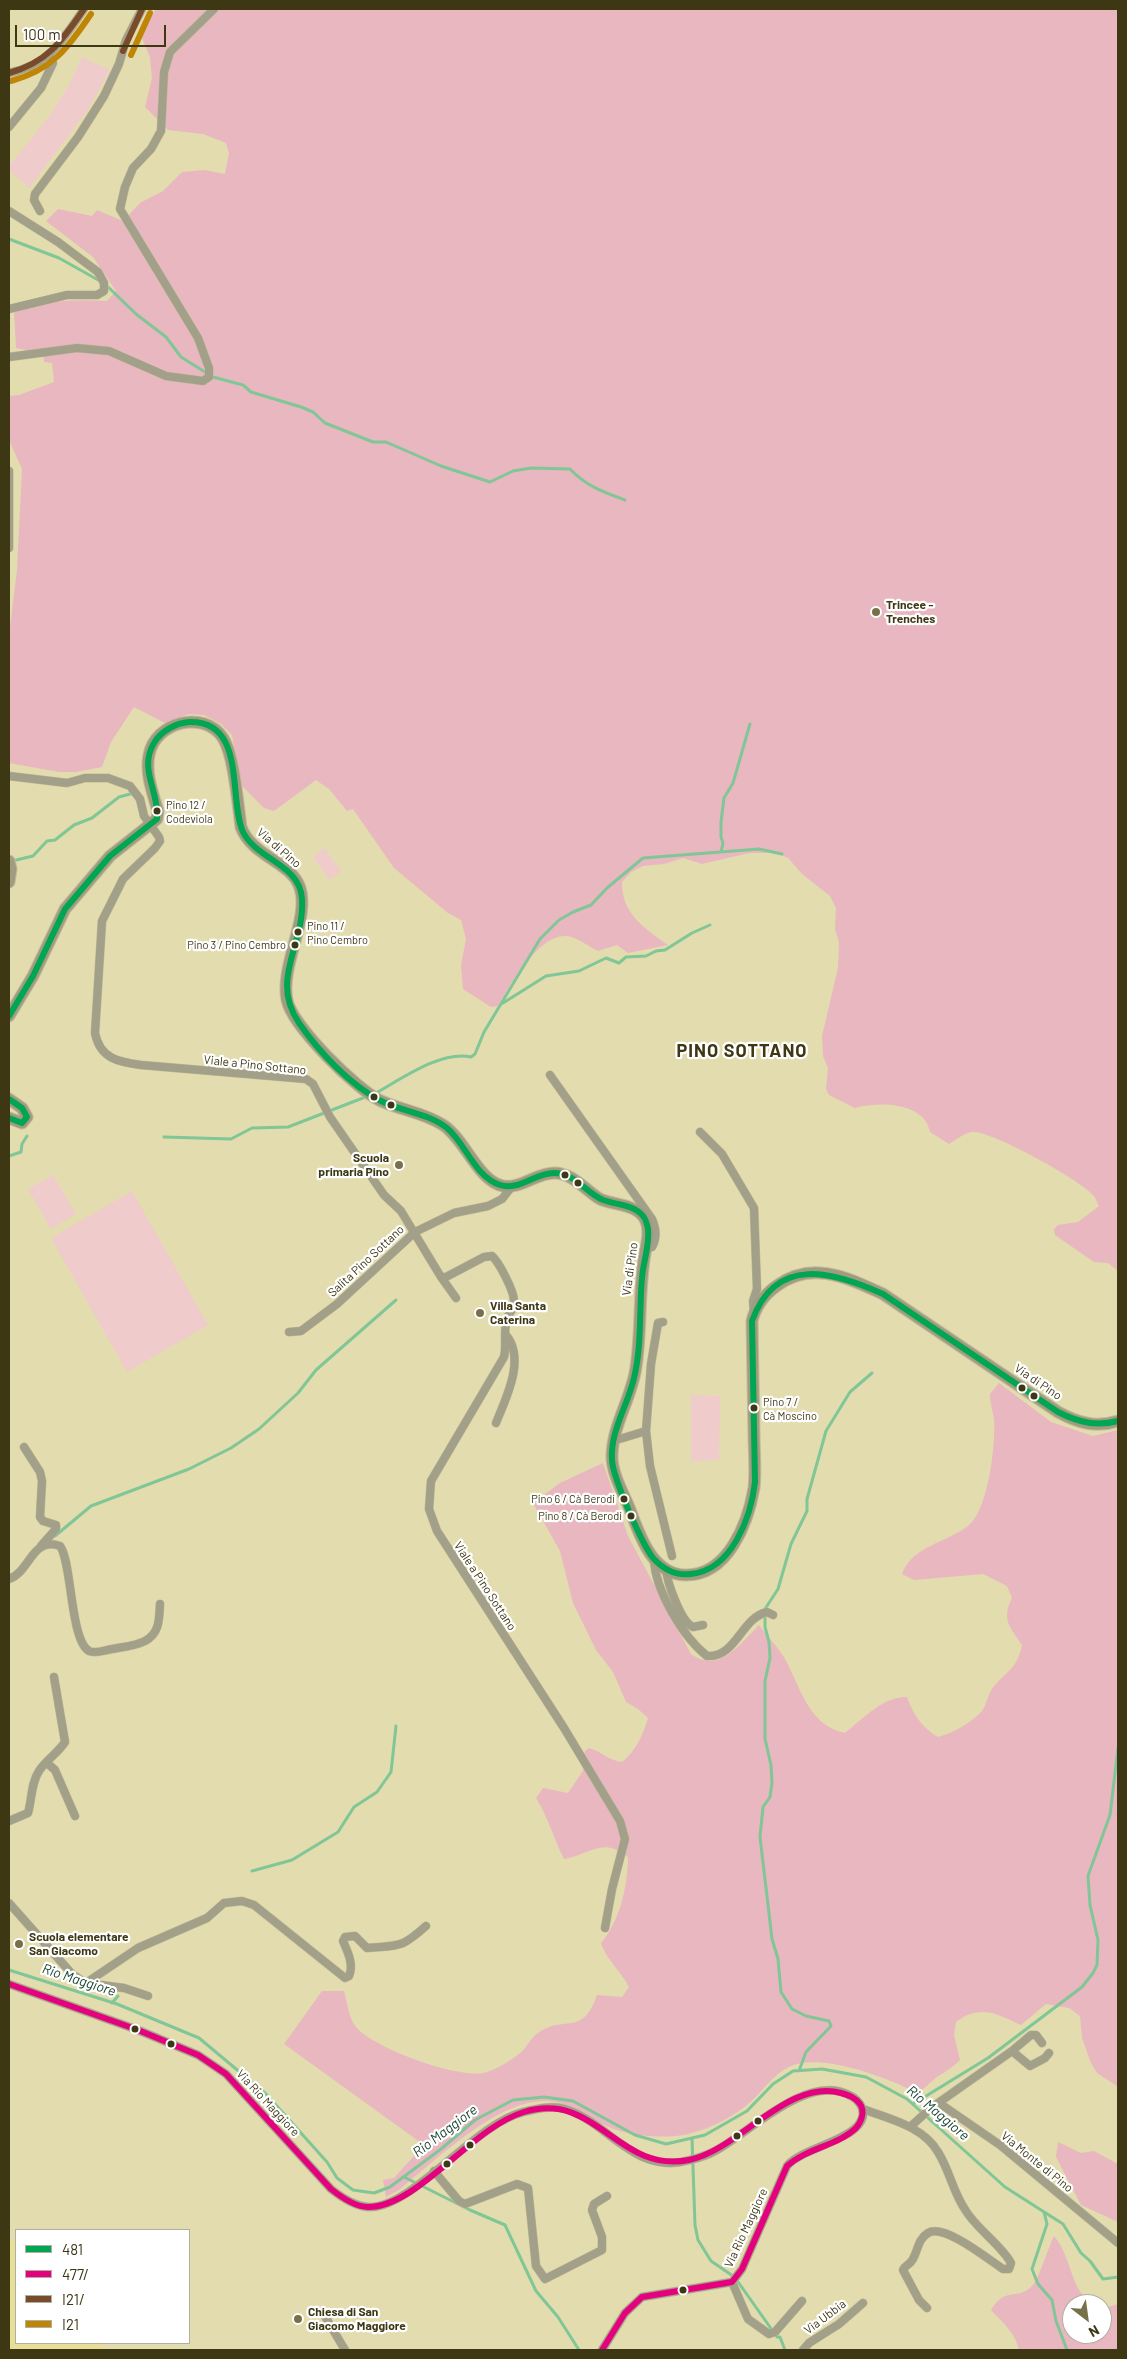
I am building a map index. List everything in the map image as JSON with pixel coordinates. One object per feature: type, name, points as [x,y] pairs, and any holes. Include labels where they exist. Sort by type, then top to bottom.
[{"type":"street","points":[[9,73],[28,69],[49,56],[84,9]]},
{"type":"street","points":[[40,211],[34,200],[35,194],[78,137],[104,96],[119,64],[126,40],[142,9]]},
{"type":"street","points":[[9,357],[77,348],[110,351],[166,376],[199,381],[207,380],[210,373],[209,368],[198,338],[184,312],[146,255],[120,209],[125,187],[133,168],[151,149],[161,131],[164,72],[170,52],[214,9]]},
{"type":"street","points":[[9,127],[41,88],[53,63],[49,56]]},
{"type":"street","points":[[9,211],[58,242],[98,272],[104,283],[104,291],[96,295],[67,295],[9,309]]},
{"type":"street","points":[[9,471],[9,548]]},
{"type":"street","name":"Via di Pino","points":[[150,825],[158,814],[148,764],[152,746],[167,730],[182,722],[199,722],[214,728],[224,739],[228,749],[241,827],[246,838],[254,848],[290,873],[300,887],[302,905],[287,977],[287,1000],[295,1020],[358,1086],[380,1101],[445,1126],[463,1142],[488,1177],[499,1185],[513,1185],[549,1174],[570,1176],[598,1198],[634,1209],[643,1216],[648,1233],[640,1278],[637,1366],[613,1441],[611,1462],[644,1543],[654,1560],[666,1569],[677,1574],[690,1575],[706,1570],[719,1561],[741,1532],[754,1485],[752,1321],[754,1313],[764,1296],[777,1285],[793,1278],[819,1273],[856,1282],[883,1294],[1058,1412],[1078,1423],[1094,1425],[1118,1421]]},
{"type":"street","points":[[9,776],[67,783],[85,778],[117,781],[135,790],[144,816],[150,825],[110,856],[65,909],[33,976],[9,1016]]},
{"type":"street","name":"Viale a Pino Sottano","points":[[150,825],[159,837],[158,845],[123,879],[102,921],[95,1033],[101,1050],[116,1061],[141,1065],[306,1079],[313,1084],[330,1117],[384,1195],[401,1211],[441,1276],[446,1277],[484,1257],[492,1256],[498,1261],[514,1300],[513,1310],[507,1318],[504,1357],[431,1481],[429,1510],[436,1531],[564,1728],[620,1821],[625,1839],[612,1889],[605,1928]]},
{"type":"street","points":[[9,861],[11,869],[9,882]]},
{"type":"street","points":[[550,1075],[652,1219],[655,1230],[655,1242],[652,1247],[646,1249]]},
{"type":"street","points":[[9,1099],[22,1108],[27,1117],[22,1123],[9,1118]]},
{"type":"street","points":[[700,1132],[722,1154],[754,1208],[757,1289],[753,1301],[754,1313]]},
{"type":"street","name":"Salita Pino Sottano","points":[[289,1332],[301,1331],[330,1309],[415,1232],[454,1213],[488,1206],[502,1200],[513,1185]]},
{"type":"street","points":[[441,1276],[456,1298]]},
{"type":"street","points":[[663,1322],[658,1322],[651,1364],[646,1431],[650,1466],[672,1556]]},
{"type":"street","name":"Viale a Pino Sottano","points":[[496,1423],[512,1378],[513,1347],[506,1335]]},
{"type":"street","points":[[613,1441],[646,1431]]},
{"type":"street","points":[[9,1579],[19,1572],[56,1529],[56,1524],[43,1521],[40,1517],[42,1481],[40,1472],[24,1447]]},
{"type":"street","points":[[41,1546],[52,1544],[62,1548],[74,1614],[82,1640],[90,1651],[124,1647],[149,1638],[158,1625],[160,1604]]},
{"type":"street","points":[[654,1560],[657,1578],[673,1612],[706,1656],[718,1655],[730,1646],[758,1616],[767,1612],[773,1615]]},
{"type":"street","points":[[666,1569],[670,1588],[686,1622],[693,1627],[703,1625]]},
{"type":"street","points":[[9,1821],[28,1813],[39,1770],[60,1751],[65,1742],[54,1677]]},
{"type":"street","points":[[47,1763],[55,1770],[76,1816]]},
{"type":"street","points":[[86,1983],[138,1948],[206,1918],[224,1904],[233,1902],[242,1901],[254,1905],[345,1978],[352,1971],[349,1955],[343,1941],[345,1937],[355,1936],[367,1948],[398,1946],[407,1942],[426,1926]]},
{"type":"street","points":[[9,1904],[72,1974],[86,1983],[124,1988],[148,1996]]},
{"type":"street","name":"Via Rio Maggiore","points":[[9,1984],[138,2030],[198,2055],[226,2074],[331,2189],[356,2204],[375,2207],[396,2200],[501,2119],[535,2109],[565,2109],[642,2157],[676,2163],[715,2151],[756,2122],[812,2092],[839,2090],[853,2097],[863,2109],[859,2125],[846,2136],[800,2154],[787,2166],[742,2269],[732,2282],[642,2297],[624,2313],[602,2350]]},
{"type":"street","points":[[912,2125],[931,2108],[1012,2051],[1031,2035],[1036,2035],[1042,2043]]},
{"type":"street","points":[[1012,2051],[1030,2066],[1045,2058],[1049,2053]]},
{"type":"street","name":"Via Monte di Pino","points":[[939,2103],[1000,2145],[1118,2243]]},
{"type":"street","points":[[863,2109],[912,2125],[928,2139],[938,2152],[962,2206],[1009,2259],[1012,2266],[1007,2270],[1003,2269],[951,2235],[934,2230],[926,2234],[919,2242],[913,2259],[903,2270],[919,2300],[927,2308]]},
{"type":"street","points":[[434,2171],[459,2201],[464,2204],[517,2184],[528,2188],[536,2266],[545,2279],[602,2250],[602,2237],[592,2210],[594,2204],[607,2196]]},
{"type":"street","points":[[732,2282],[748,2319],[769,2334],[775,2332],[802,2301]]},
{"type":"street","name":"Via Ubbia","points":[[803,2350],[809,2342],[838,2324],[863,2303]]},
{"type":"street","points":[[323,2313],[346,2350]]},
{"type":"shaded area","points":[[156,9],[1118,9],[1118,1271],[1108,1263],[1094,1262],[1055,1235],[1054,1229],[1058,1225],[1078,1222],[1099,1206],[1095,1197],[1072,1179],[1017,1148],[984,1134],[971,1132],[949,1144],[930,1132],[926,1122],[910,1109],[888,1105],[855,1108],[829,1095],[826,1089],[828,1068],[823,1056],[822,1036],[838,968],[839,942],[835,929],[836,908],[830,896],[802,874],[788,858],[776,853],[749,853],[702,864],[683,858],[664,864],[643,866],[631,872],[622,882],[623,893],[630,911],[643,926],[668,945],[628,953],[617,945],[598,951],[570,936],[556,938],[546,943],[526,962],[498,1006],[491,1007],[463,989],[461,965],[466,939],[461,920],[448,913],[394,868],[353,809],[347,811],[329,789],[316,780],[274,811],[264,808],[241,785],[232,735],[221,724],[204,715],[189,714],[165,723],[134,707],[111,742],[102,767],[76,772],[59,772],[9,763],[9,635],[17,570],[22,469],[9,440],[9,396],[19,395],[54,382],[52,363],[44,362],[43,349],[31,351],[16,348],[14,311],[60,302],[83,300],[107,301],[116,291],[93,257],[46,221],[58,209],[92,216],[97,210],[123,221],[140,203],[163,191],[182,172],[204,170],[225,174],[229,153],[226,143],[203,134],[168,130],[145,107],[152,78],[150,57],[142,38],[147,24]]},
{"type":"shaded area","points":[[82,57],[110,70],[87,111],[29,188],[9,170],[9,166],[41,127],[59,101]]},
{"type":"shaded area","points":[[324,848],[341,871],[330,880],[313,857]]},
{"type":"shaded area","points":[[53,1175],[76,1214],[51,1229],[28,1189]]},
{"type":"shaded area","points":[[132,1191],[208,1325],[127,1372],[51,1238]]},
{"type":"shaded area","points":[[999,1383],[1051,1422],[1093,1436],[1118,1430],[1117,2086],[1097,2073],[1091,2063],[1082,2038],[1080,2016],[1069,2008],[1046,2004],[1021,2025],[996,2014],[973,2013],[956,2022],[954,2035],[960,2060],[917,2093],[857,2069],[807,2062],[794,2065],[781,2072],[754,2099],[722,2122],[692,2133],[666,2137],[637,2135],[610,2128],[565,2104],[544,2101],[525,2104],[506,2111],[467,2135],[399,2190],[386,2197],[383,2180],[394,2178],[424,2145],[284,2044],[322,1991],[344,1991],[350,2015],[356,2027],[380,2044],[418,2061],[458,2072],[475,2074],[500,2067],[522,2051],[535,2035],[547,2028],[579,2021],[591,2008],[597,1995],[622,1997],[629,1987],[601,1943],[608,1934],[622,1902],[628,1857],[619,1851],[603,1847],[564,1859],[536,1798],[543,1788],[568,1793],[583,1771],[585,1751],[589,1748],[612,1760],[622,1762],[638,1742],[648,1718],[626,1702],[613,1672],[596,1650],[573,1603],[560,1551],[533,1503],[560,1483],[603,1463],[628,1536],[691,1654],[711,1661],[720,1659],[736,1648],[759,1625],[785,1659],[801,1693],[814,1714],[832,1729],[845,1733],[881,1704],[907,1697],[919,1720],[938,1737],[962,1727],[982,1711],[992,1689],[1015,1664],[1022,1645],[1008,1623],[1007,1612],[1012,1598],[1007,1586],[983,1574],[914,1580],[902,1574],[913,1557],[930,1546],[959,1532],[975,1518],[986,1492],[994,1445],[994,1420],[990,1394]]},
{"type":"shaded area","points":[[691,1395],[720,1396],[719,1460],[691,1461]]},
{"type":"shaded area","points":[[1058,2142],[1081,2153],[1094,2151],[1118,2164],[1118,2222],[1081,2205],[1056,2157]]},
{"type":"shaded area","points":[[1054,2236],[1060,2244],[1074,2280],[1082,2294],[1062,2294],[1062,2344],[1112,2344],[1112,2306],[1118,2304],[1118,2350],[1019,2350],[1012,2333],[991,2310],[1001,2298],[1027,2290],[1038,2277]]},
{"type":"shaded area","points":[[9,2240],[15,2240],[15,2344],[103,2344],[102,2350],[9,2350]]},
{"type":"waterway","points":[[9,239],[59,258],[100,281]]},
{"type":"waterway","points":[[105,284],[136,314],[166,337],[181,357],[213,377],[243,385],[251,392],[301,407],[313,412],[325,423],[373,442],[386,442],[441,466],[490,482],[513,471],[531,468],[570,469],[589,484],[625,500]]},
{"type":"waterway","points":[[721,852],[723,843],[721,822],[724,798],[733,783],[750,724]]},
{"type":"waterway","points":[[12,861],[33,856],[47,841],[55,840],[74,825],[92,818],[119,797],[134,793]]},
{"type":"waterway","points":[[374,1094],[408,1074],[434,1062],[459,1056],[471,1057],[475,1054],[484,1032],[540,939],[559,920],[591,905],[607,888],[643,858],[759,849],[782,854]]},
{"type":"waterway","points":[[503,1003],[546,976],[579,971],[606,958],[619,963],[626,957],[646,956],[656,951],[665,950],[692,933],[710,925]]},
{"type":"waterway","points":[[164,1137],[231,1139],[252,1128],[288,1127],[368,1096]]},
{"type":"waterway","points":[[9,1156],[21,1152],[22,1144],[27,1136]]},
{"type":"waterway","points":[[55,1536],[91,1506],[189,1469],[231,1448],[259,1429],[298,1393],[316,1370],[396,1300]]},
{"type":"waterway","points":[[799,2071],[806,2052],[831,2026],[829,2021],[806,2016],[792,2009],[781,1992],[778,1959],[772,1939],[760,1837],[763,1807],[770,1797],[772,1783],[771,1765],[765,1739],[765,1681],[770,1658],[769,1642],[765,1627],[765,1609],[778,1589],[791,1544],[807,1511],[807,1499],[826,1431],[850,1392],[872,1373]]},
{"type":"waterway","points":[[252,1871],[292,1860],[338,1832],[354,1807],[377,1792],[391,1772],[396,1726]]},
{"type":"waterway","points":[[913,2104],[988,2058],[1082,1987],[1093,1973],[1097,1965],[1098,1940],[1090,1905],[1088,1876],[1110,1815],[1118,1748]]},
{"type":"waterway","name":"Rio Maggiore","points":[[9,1970],[117,2004],[199,2038],[266,2094],[327,2162],[337,2178],[353,2190],[374,2193],[390,2187],[441,2149],[475,2120],[513,2100],[544,2097],[573,2101],[635,2135],[666,2144],[705,2135],[747,2111],[773,2084],[793,2071],[822,2069],[866,2077],[907,2099],[1005,2187],[1063,2224],[1081,2253],[1090,2261],[1103,2279],[1118,2277]]},
{"type":"waterway","name":"Rio Maggiore","points":[[112,2003],[118,1996]]},
{"type":"waterway","points":[[692,2138],[695,2225],[698,2240],[711,2261],[733,2276]]},
{"type":"waterway","points":[[404,2177],[505,2225],[536,2291],[558,2317],[579,2350]]},
{"type":"waterway","points":[[1044,2212],[1047,2224],[1032,2269],[1038,2284],[1052,2300],[1056,2321],[1067,2350]]},
{"type":"waterway","points":[[736,2279],[777,2337],[780,2337],[785,2350]]},
{"type":"transit line","name":"I21/","points":[[9,73],[34,63],[53,49],[84,9]]},
{"type":"transit line","name":"I21/","points":[[123,51],[142,9]]},
{"type":"transit line","name":"I21","points":[[131,55],[150,13]]},
{"type":"transit line","name":"I21","points":[[11,81],[38,71],[58,56],[75,37],[91,14]]},
{"type":"transit line","name":"481","points":[[9,1016],[33,976],[65,909],[110,856],[157,819],[156,800],[148,762],[154,743],[165,731],[179,724],[189,722],[207,725],[220,734],[228,747],[239,818],[243,832],[258,849],[286,870],[299,887],[302,899],[302,916],[290,962],[287,992],[291,1007],[299,1023],[316,1045],[336,1067],[369,1094],[389,1105],[432,1119],[447,1128],[477,1168],[491,1181],[500,1185],[514,1186],[547,1174],[561,1174],[568,1176],[603,1200],[634,1209],[645,1219],[648,1229],[648,1241],[642,1278],[637,1366],[616,1428],[612,1460],[617,1481],[635,1526],[648,1551],[661,1565],[670,1571],[680,1574],[691,1574],[705,1570],[718,1563],[728,1552],[737,1540],[744,1525],[753,1496],[755,1482],[752,1321],[763,1300],[776,1285],[791,1277],[808,1274],[826,1275],[864,1286],[883,1294],[1058,1412],[1087,1422],[1102,1424],[1118,1421]]},
{"type":"transit line","name":"481","points":[[9,1099],[22,1108],[27,1117],[22,1123],[9,1118]]},
{"type":"transit line","name":"477/","points":[[9,1984],[138,2030],[198,2055],[226,2074],[331,2189],[348,2201],[363,2207],[387,2204],[406,2194],[484,2134],[504,2121],[524,2112],[549,2108],[570,2112],[589,2121],[624,2145],[643,2155],[664,2161],[689,2160],[708,2154],[783,2105],[802,2096],[821,2091],[841,2093],[858,2102],[862,2107],[863,2113],[856,2128],[840,2139],[804,2155],[787,2166],[742,2269],[732,2282],[642,2297],[625,2313],[602,2350]]},
{"type":"place","name":"Trincee - Trenches","points":[[876,612]]},
{"type":"place","name":"Pino 12 / Codeviola","points":[[157,811]]},
{"type":"place","name":"Pino 11 / Pino Cembro","points":[[298,932]]},
{"type":"place","name":"Pino 3 / Pino Cembro","points":[[295,945]]},
{"type":"place","name":"Scuola primaria Pino","points":[[399,1165]]},
{"type":"place","name":"Villa Santa Caterina","points":[[480,1313]]},
{"type":"place","name":"Pino 7 / Cà Moscino","points":[[754,1408]]},
{"type":"place","name":"Pino 6 / Cà Berodi","points":[[624,1499]]},
{"type":"place","name":"Pino 8 / Cà Berodi","points":[[631,1516]]},
{"type":"place","name":"Scuola elementare San Giacomo","points":[[19,1944]]},
{"type":"place","name":"Chiesa di San Giacomo Maggiore","points":[[298,2319]]},
{"type":"district","name":"PINO SOTTANO","points":[[742,1051]]}]
